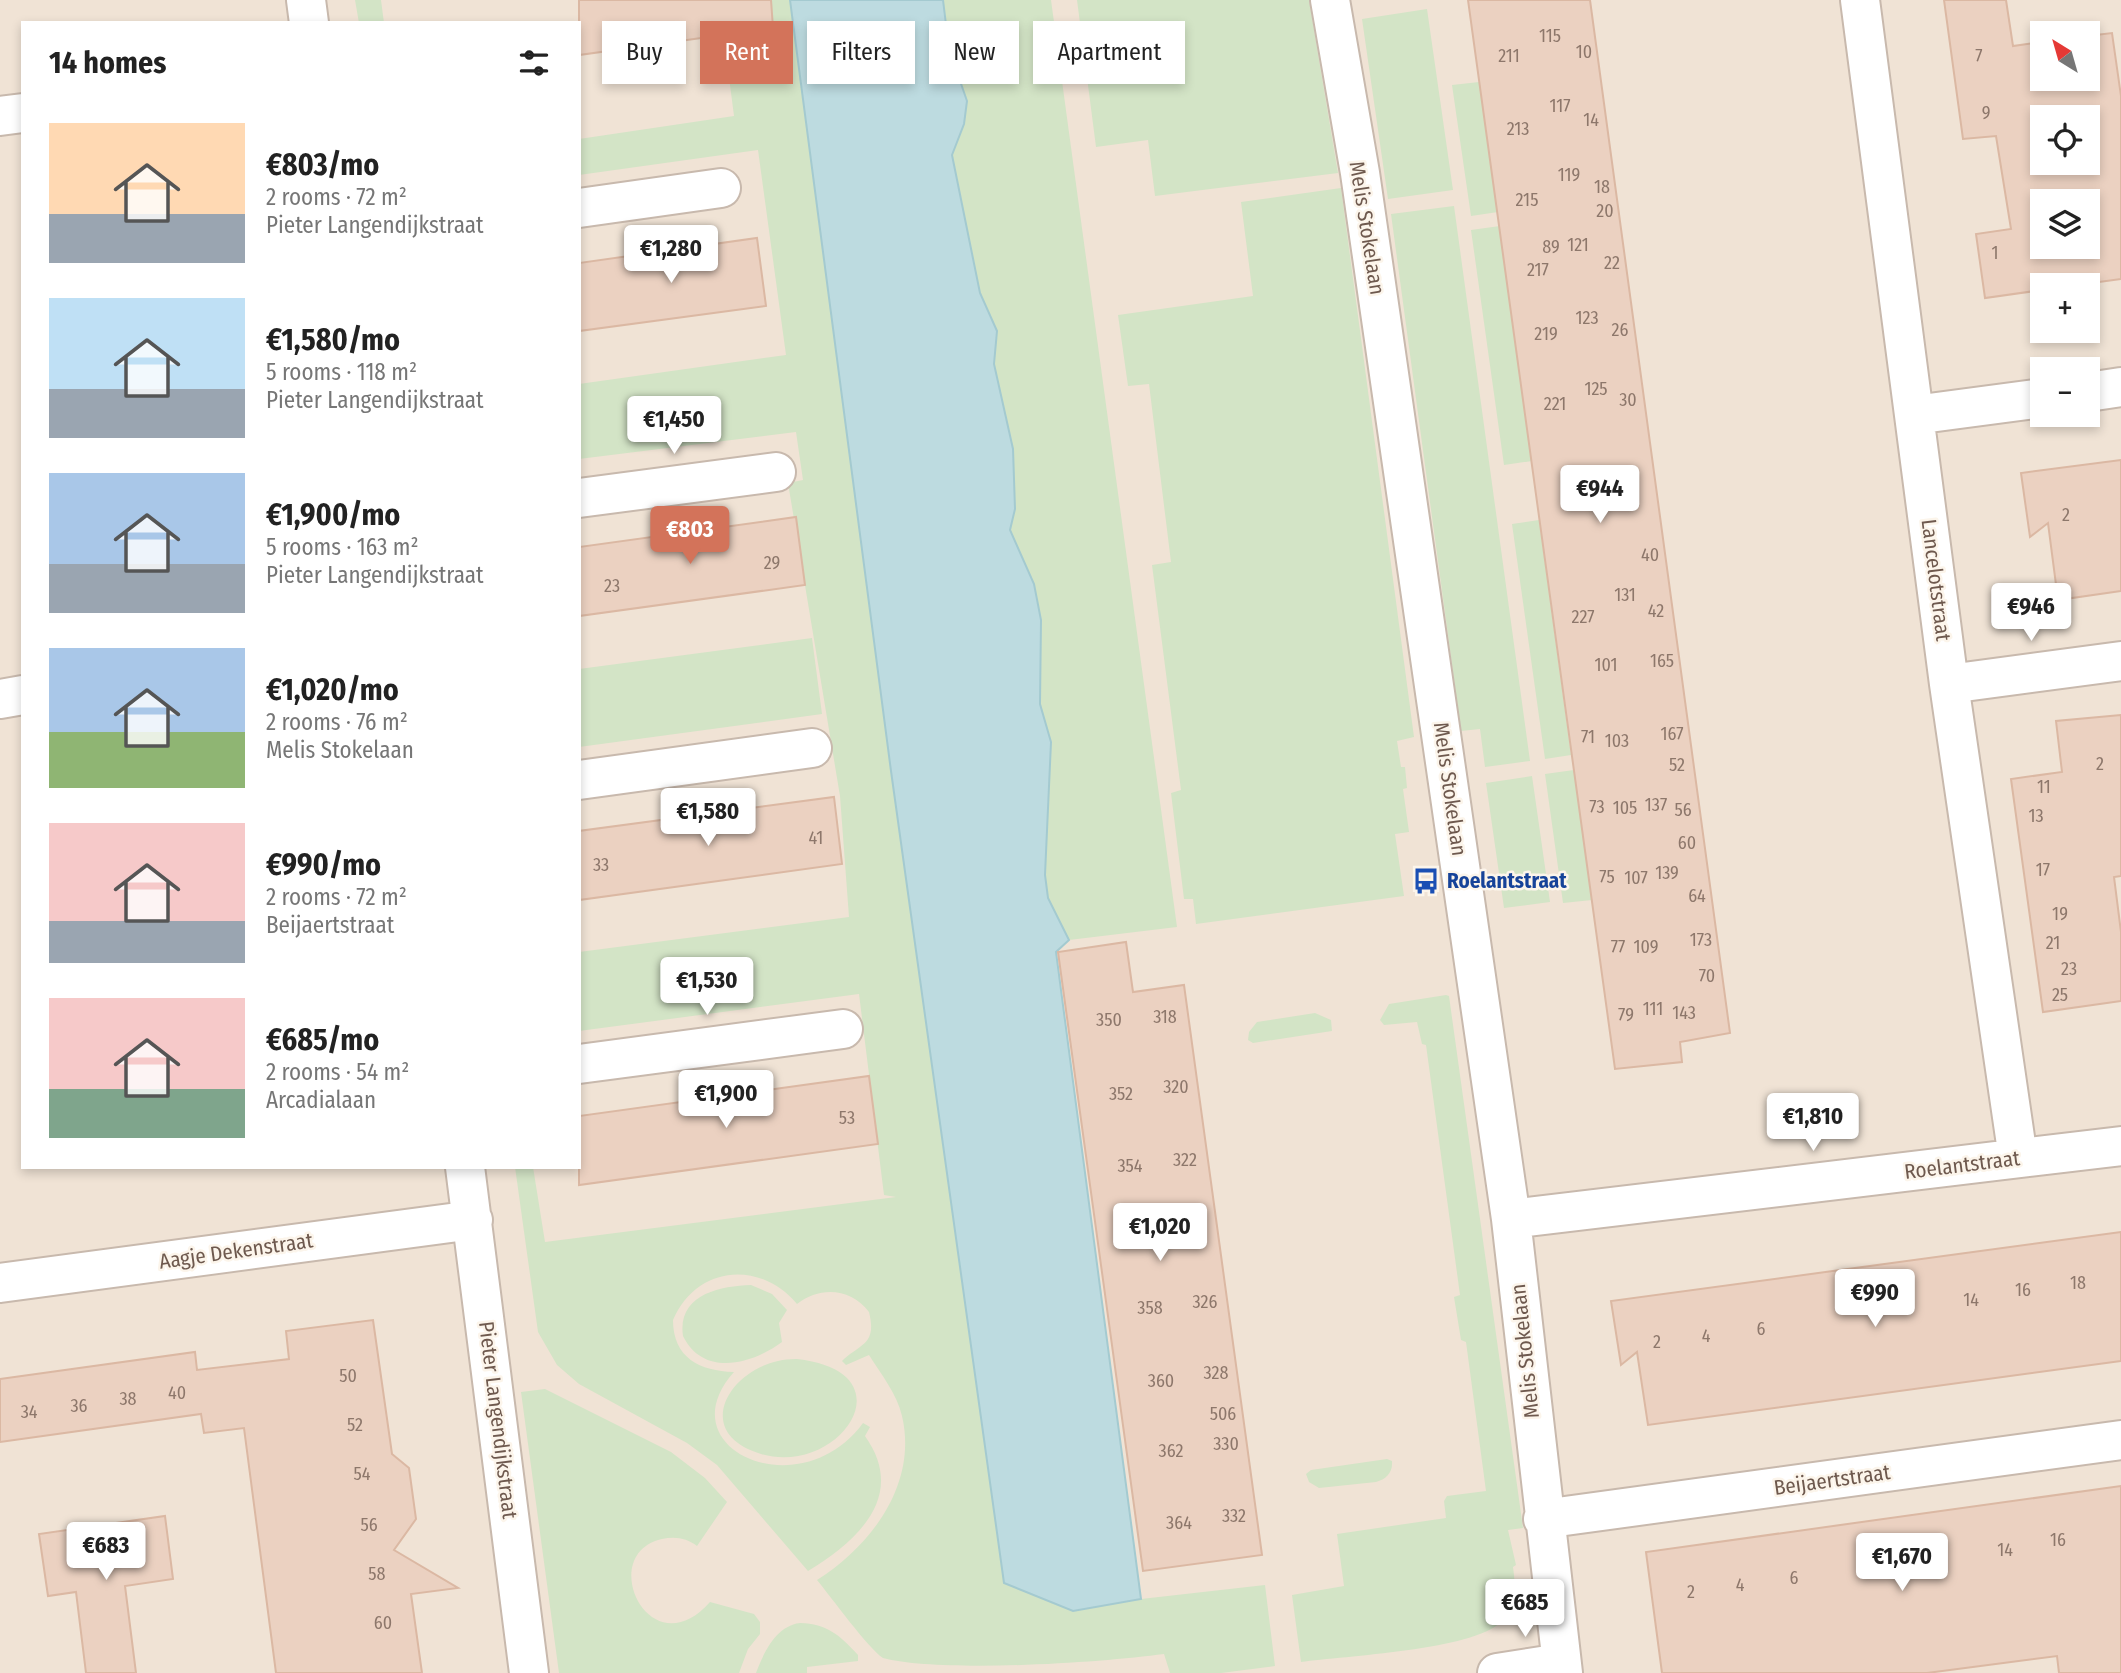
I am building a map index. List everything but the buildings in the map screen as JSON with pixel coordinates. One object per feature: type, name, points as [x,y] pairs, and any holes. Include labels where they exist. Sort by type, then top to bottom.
[{"type":"street","points":[[306,0],[309,21]]},
{"type":"street","name":"Melis Stokelaan","points":[[1330,0],[1362,187],[1511,1219],[1562,1668]]},
{"type":"street","name":"Lancelotstraat","points":[[1860,0],[1949,684],[2018,1158]]},
{"type":"street","points":[[0,116],[21,113]]},
{"type":"street","points":[[581,208],[721,188]]},
{"type":"street","points":[[2100,390],[2121,387]]},
{"type":"street","points":[[1914,415],[2030,400]]},
{"type":"street","points":[[581,498],[776,472]]},
{"type":"street","points":[[1949,684],[2121,661]]},
{"type":"street","points":[[0,699],[21,695]]},
{"type":"street","points":[[581,780],[812,748]]},
{"type":"street","points":[[581,1064],[843,1029]]},
{"type":"street","name":"Roelantstraat","points":[[1511,1219],[2121,1146]]},
{"type":"street","name":"Pieter Langendijkstraat","points":[[465,1169],[529,1673]]},
{"type":"street","name":"Aagje Dekenstraat","points":[[0,1283],[473,1220]]},
{"type":"street","name":"Beijaertstraat","points":[[1543,1519],[2121,1440]]},
{"type":"street","points":[[1497,1673],[1562,1668]]},
{"type":"shaded area","points":[[0,0],[2121,0],[2121,1673],[0,1673]]},
{"type":"green space","points":[[355,0],[381,0],[384,21],[359,21]]},
{"type":"green space","points":[[719,0],[790,0],[793,21],[722,21]]},
{"type":"green space","points":[[943,0],[1051,0],[1054,21],[1033,21],[1033,84],[1062,84],[1177,927],[1069,940],[1047,898],[1045,874],[1051,742],[1040,704],[1041,646],[1034,584],[1010,530],[1015,509],[1013,449],[994,364],[997,331],[980,293],[952,155],[964,124],[960,84],[1019,84],[1019,21],[946,21]]},
{"type":"green space","points":[[1077,0],[1309,0],[1338,173],[1155,196],[1148,140],[1096,147],[1088,84],[1185,84],[1185,21],[1080,21]]},
{"type":"green space","points":[[1427,9],[1453,190],[1388,199],[1362,19]]},
{"type":"green space","points":[[793,23],[891,771],[1073,1611],[1141,1599],[1265,1585],[1275,1666],[1221,1673],[1170,1673],[1164,1654],[1061,1663],[942,1665],[883,1658],[876,1652],[817,1580],[855,1550],[872,1531],[886,1511],[903,1466],[905,1441],[902,1416],[888,1384],[869,1355],[846,1365],[842,1361],[866,1342],[871,1331],[869,1312],[853,1298],[825,1292],[815,1294],[797,1304],[782,1290],[765,1280],[747,1275],[729,1275],[712,1279],[697,1288],[683,1302],[673,1320],[678,1344],[691,1360],[710,1369],[734,1372],[717,1400],[716,1425],[728,1445],[749,1459],[776,1465],[807,1462],[837,1449],[863,1423],[870,1427],[865,1436],[877,1457],[881,1478],[879,1496],[860,1530],[827,1559],[808,1571],[717,1465],[687,1443],[579,1384],[557,1365],[538,1332],[515,1169],[533,1169],[545,1242],[896,1197],[884,1195],[859,994],[581,1031],[581,952],[849,917],[840,796],[788,483],[803,480],[796,432],[581,459],[581,384],[786,355],[758,150],[581,175],[581,139],[734,116],[730,84],[793,84]]},
{"type":"green space","points":[[1479,82],[1498,212],[1471,216],[1452,85]]},
{"type":"green space","points":[[1341,188],[1414,737],[1397,741],[1401,767],[1405,767],[1407,788],[1403,789],[1409,832],[1395,834],[1404,896],[1196,924],[1193,899],[1184,899],[1171,793],[1181,790],[1152,565],[1171,562],[1149,384],[1128,386],[1118,315],[1253,296],[1241,202]]},
{"type":"green space","points":[[1454,206],[1530,761],[1485,767],[1480,729],[1461,731],[1391,214]]},
{"type":"green space","points":[[1500,226],[1532,461],[1504,465],[1471,230]]},
{"type":"green space","points":[[1539,520],[1571,755],[1545,759],[1512,524]]},
{"type":"green space","points":[[812,638],[822,714],[581,747],[581,669]]},
{"type":"green space","points":[[1574,770],[1592,900],[1563,903],[1545,774]]},
{"type":"green space","points":[[1532,776],[1550,902],[1504,908],[1486,783]]},
{"type":"green space","points":[[1449,996],[1523,1528],[1508,1530],[1516,1565],[1513,1567],[1514,1596],[1510,1610],[1501,1622],[1486,1632],[1464,1639],[1407,1650],[1301,1662],[1292,1595],[1344,1586],[1337,1534],[1446,1518],[1444,1501],[1447,1496],[1486,1491],[1466,1342],[1461,1340],[1454,1297],[1460,1295],[1426,1045],[1422,1044],[1417,1022],[1384,1025],[1380,1020],[1389,1004]]},
{"type":"green space","points":[[1315,1013],[1331,1020],[1332,1031],[1253,1043],[1248,1040],[1249,1032],[1257,1022]]},
{"type":"green space","points":[[751,1285],[772,1294],[787,1310],[779,1323],[782,1342],[756,1357],[728,1363],[715,1362],[692,1349],[683,1336],[683,1322],[693,1302],[714,1291]]},
{"type":"green space","points":[[797,1359],[832,1368],[851,1383],[857,1401],[851,1420],[837,1437],[816,1451],[790,1457],[761,1454],[738,1444],[726,1430],[723,1414],[727,1398],[738,1383],[754,1370],[774,1362]]},
{"type":"green space","points":[[545,1389],[671,1452],[705,1478],[727,1502],[697,1546],[685,1539],[672,1538],[662,1539],[642,1549],[633,1565],[632,1583],[638,1602],[651,1616],[668,1623],[688,1619],[710,1602],[754,1614],[760,1622],[760,1634],[748,1649],[739,1673],[559,1673],[521,1392]]},
{"type":"green space","points":[[1387,1459],[1392,1461],[1390,1472],[1376,1482],[1319,1488],[1309,1482],[1306,1474],[1311,1470]]},
{"type":"green space","points":[[800,1623],[832,1632],[858,1655],[858,1661],[807,1667],[807,1673],[756,1673],[772,1641],[784,1629]]},
{"type":"water","points":[[790,0],[943,0],[946,21],[929,21],[929,84],[961,84],[967,101],[964,124],[952,155],[980,293],[997,331],[994,364],[1013,449],[1015,509],[1010,530],[1034,584],[1041,620],[1040,704],[1051,742],[1045,875],[1048,898],[1069,940],[1056,952],[1141,1599],[1073,1611],[1004,1583],[891,771]]},
{"type":"place","name":"Roelantstraat","points":[[1426,881]]}]
